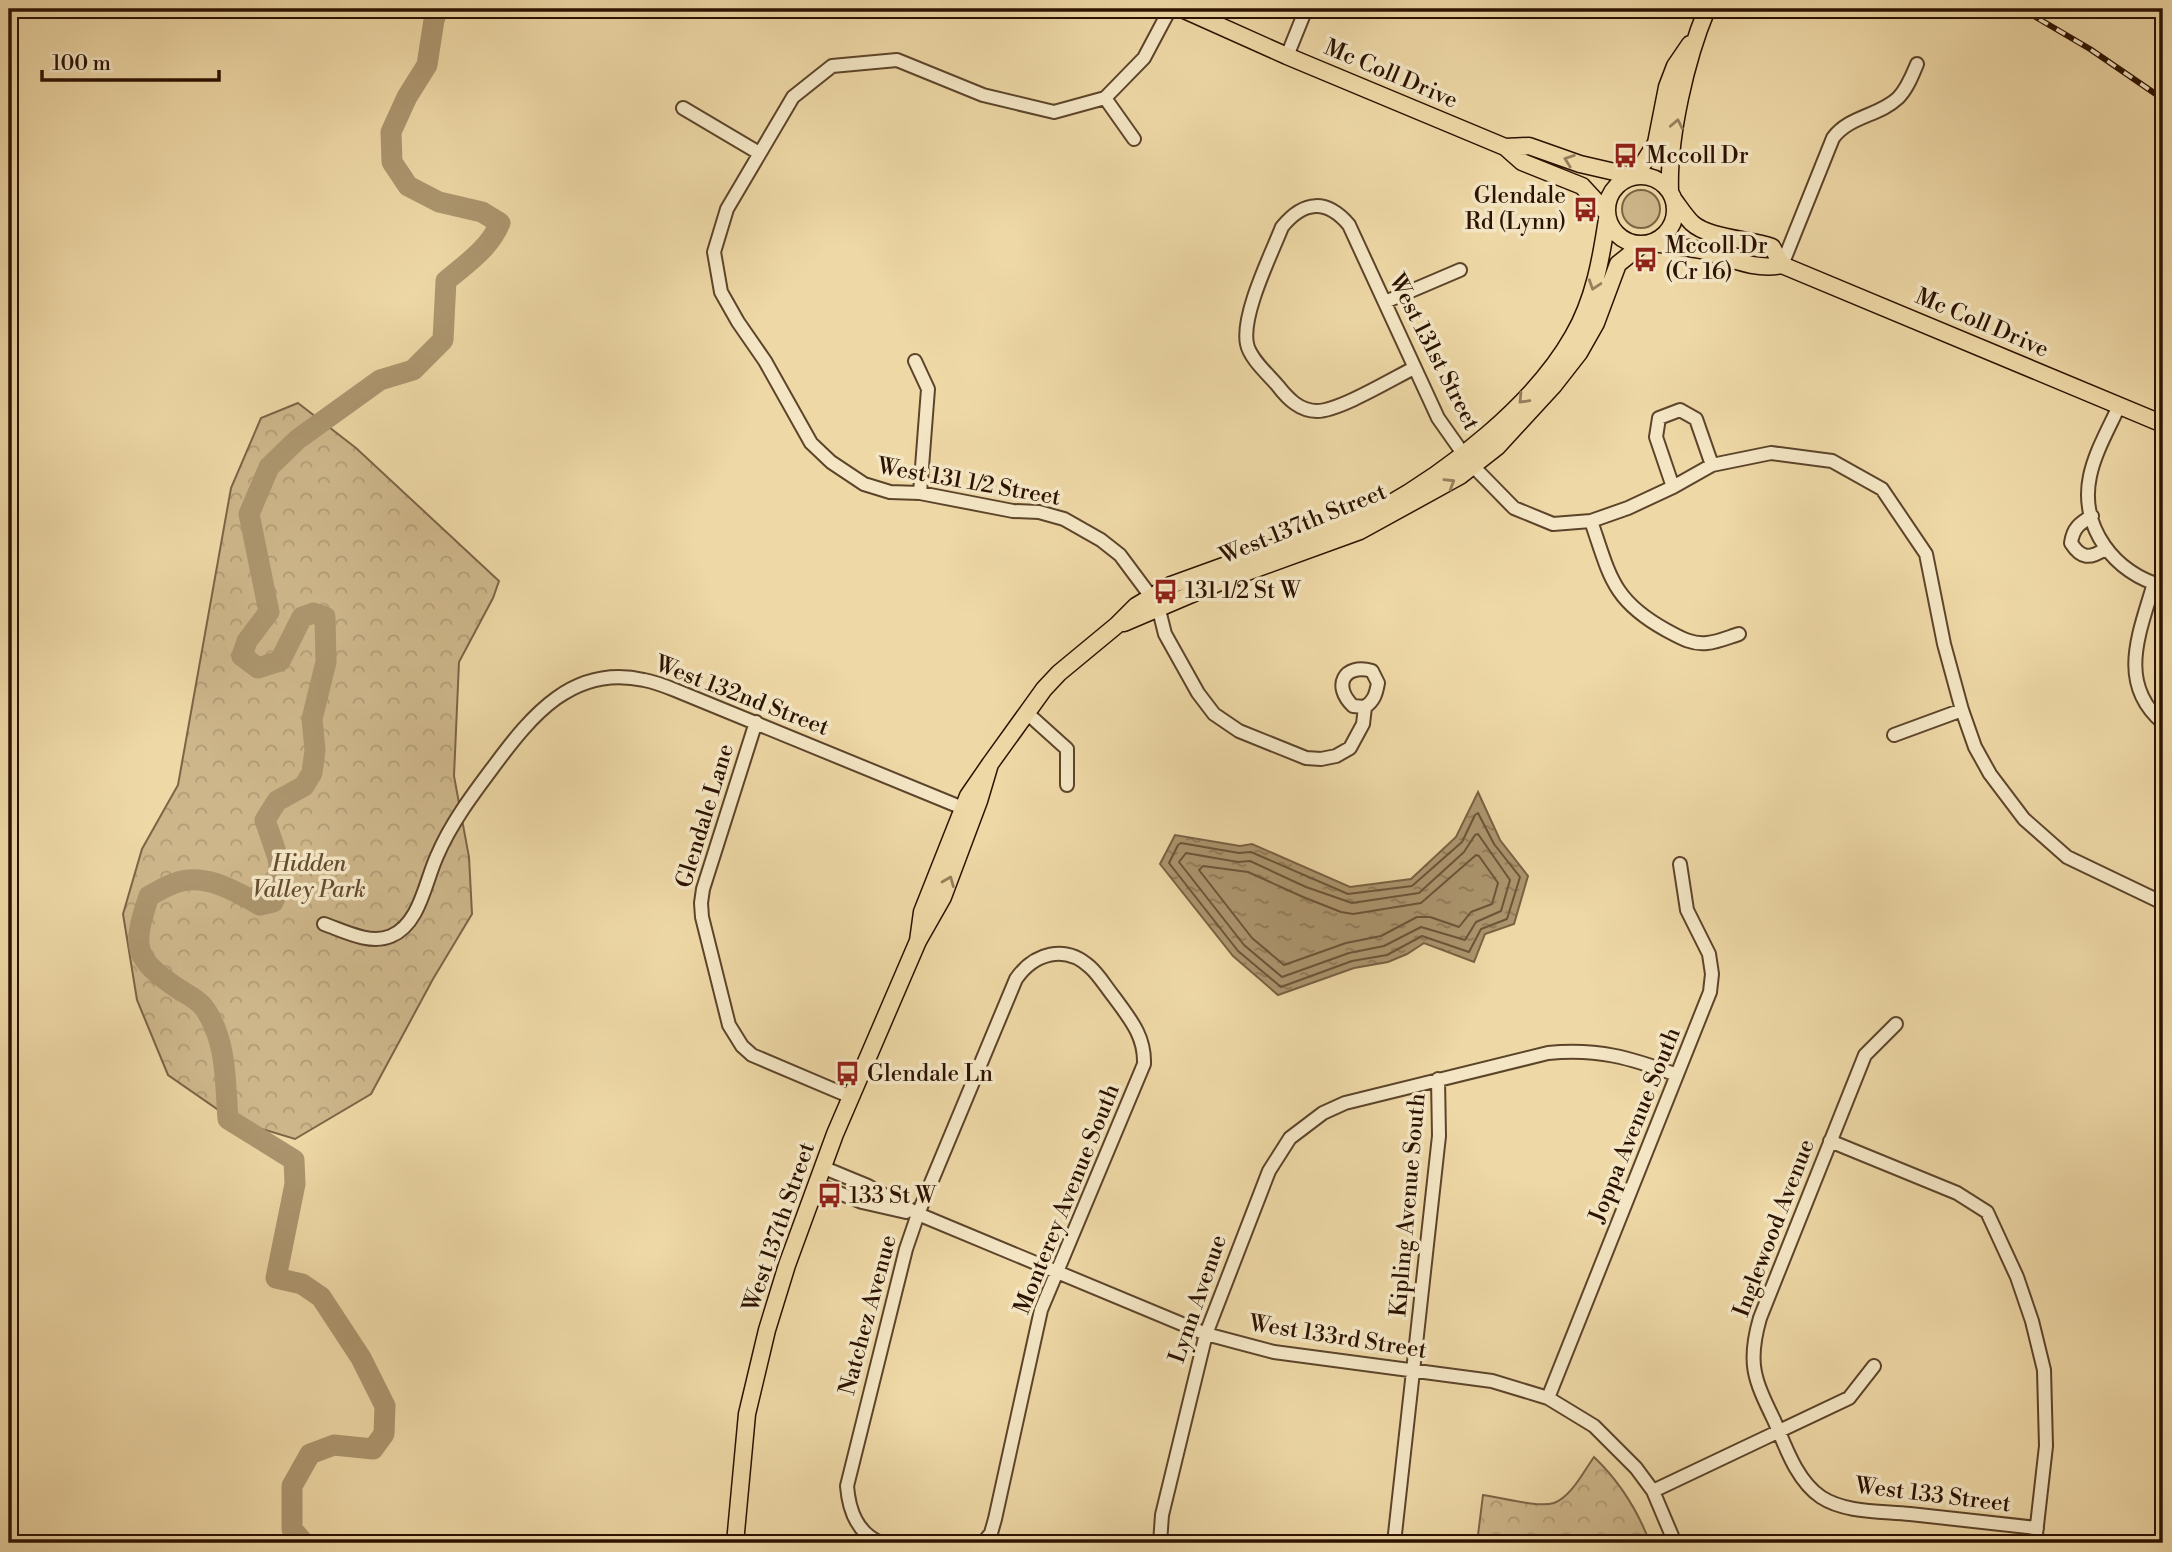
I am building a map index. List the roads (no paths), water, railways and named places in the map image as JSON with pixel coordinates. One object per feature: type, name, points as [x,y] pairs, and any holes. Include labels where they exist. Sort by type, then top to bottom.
[{"type":"main road","name":"Mc Coll Drive","points":[[1182,9],[1505,147],[1522,162],[1582,186],[1607,215]]},
{"type":"main road","points":[[1634,176],[1656,144],[1663,100],[1675,66],[1697,32],[1707,9]]},
{"type":"main road","points":[[1573,350],[1596,323],[1618,264],[1666,233],[1671,226],[1675,208],[1670,156],[1697,32]]},
{"type":"main road","name":"Mc Coll Drive","points":[[1505,147],[1529,146],[1591,167],[1634,176]]},
{"type":"main road","points":[[1573,350],[1574,335],[1597,279],[1610,193],[1623,180],[1634,176],[1651,177],[1672,195]]},
{"type":"main road","name":"Mc Coll Drive","points":[[1672,195],[1693,223],[1700,228],[1708,233],[1772,247],[1782,265]]},
{"type":"main road","points":[[1607,215],[1611,228],[1625,240],[1647,243]]},
{"type":"main road","name":"Mc Coll Drive","points":[[1647,243],[1700,250],[1754,267],[1782,265],[2163,424]]},
{"type":"main road","name":"West 137th Street","points":[[735,1543],[747,1414],[786,1265],[851,1097],[918,941],[943,897],[969,811],[990,764],[1059,673],[1117,625],[1155,602],[1225,580],[1360,531],[1435,491],[1573,350]]},
{"type":"street","points":[[1134,139],[1105,98],[1144,58],[1170,9]]},
{"type":"street","points":[[1287,56],[1306,9]]},
{"type":"street","name":"West 131 1/2 Street","points":[[1105,98],[1054,112],[983,95],[897,60],[832,66],[793,96],[727,209],[714,252],[721,292],[811,443],[831,462],[864,485],[890,492],[920,493],[1013,511],[1040,512],[1064,520],[1101,540],[1120,555],[1155,602],[1166,634],[1198,693],[1214,714],[1239,731],[1306,758],[1321,760],[1350,748],[1363,724],[1365,708]]},
{"type":"street","points":[[1782,265],[1833,138],[1847,124],[1889,105],[1900,96],[1917,64]]},
{"type":"street","points":[[683,108],[759,153]]},
{"type":"street","name":"West 131st Street","points":[[1414,368],[1332,409],[1316,412],[1299,407],[1288,399],[1254,356],[1247,344],[1248,313],[1282,227],[1300,211],[1312,205],[1327,207],[1339,214],[1349,226],[1438,418],[1468,460],[1514,508],[1553,524],[1591,521],[1628,508],[1712,465],[1771,453],[1832,461],[1882,489],[1926,554],[1944,644],[1962,710],[1975,747],[1990,774],[2024,819],[2067,857],[2163,903]]},
{"type":"street","points":[[1385,302],[1460,270]]},
{"type":"street","points":[[915,361],[928,389],[920,493]]},
{"type":"street","points":[[2119,406],[2090,478],[2092,516],[2105,549],[2116,562],[2132,573],[2158,584],[2135,648],[2134,667],[2144,701],[2163,723]]},
{"type":"street","points":[[1673,487],[1656,437],[1659,418],[1680,410],[1696,419],[1712,465]]},
{"type":"street","points":[[9,473],[9,502]]},
{"type":"street","points":[[2092,516],[2079,523],[2072,533],[2071,542],[2077,552],[2087,557],[2093,557],[2105,549]]},
{"type":"street","points":[[1591,521],[1616,587],[1627,603],[1643,617],[1686,641],[1706,643],[1739,634]]},
{"type":"street","name":"West 132nd Street","points":[[324,924],[370,939],[388,938],[402,930],[415,911],[443,842],[469,800],[524,725],[565,691],[580,684],[612,678],[645,680],[755,722],[969,811]]},
{"type":"street","points":[[1895,735],[1962,710]]},
{"type":"street","points":[[1027,713],[1067,749],[1066,785]]},
{"type":"street","name":"Glendale Lane","points":[[755,722],[701,903],[729,1025],[742,1046],[752,1055],[851,1097]]},
{"type":"street","name":"Joppa Avenue South","points":[[1548,1398],[1710,992],[1712,974],[1709,954],[1686,910],[1680,864]]},
{"type":"street","name":"Natchez Avenue","points":[[881,1543],[863,1531],[854,1518],[847,1486],[900,1270],[918,1214],[1016,979],[1032,961],[1055,953],[1068,955],[1092,969],[1115,999]]},
{"type":"street","name":"Monterey Avenue South","points":[[984,1543],[991,1534],[995,1519],[1038,1321],[1056,1271],[1144,1064],[1142,1038],[1115,999]]},
{"type":"street","name":"Inglewood Avenue","points":[[1779,1431],[1754,1373],[1753,1340],[1865,1055],[1896,1024]]},
{"type":"street","points":[[1438,1080],[1548,1053],[1570,1051],[1617,1054],[1677,1075]]},
{"type":"street","name":"Lynn Avenue","points":[[1160,1543],[1162,1516],[1206,1334],[1269,1171],[1290,1138],[1306,1125],[1345,1103],[1438,1080]]},
{"type":"street","name":"Kipling Avenue South","points":[[1394,1543],[1439,1136],[1438,1080]]},
{"type":"street","points":[[1830,1141],[1957,1193],[1987,1212],[2005,1248],[2035,1333],[2044,1370],[2046,1446],[2035,1543]]},
{"type":"street","name":"West 133rd Street","points":[[822,1167],[868,1186],[918,1214],[1206,1334],[1274,1352],[1492,1381],[1548,1398],[1573,1411],[1611,1441],[1653,1491]]},
{"type":"street","name":"West 133rd Street","points":[[816,1184],[862,1202],[918,1214]]},
{"type":"street","points":[[1675,1543],[1653,1491],[1849,1398],[1874,1366]]},
{"type":"street","name":"West 133 Street","points":[[1779,1431],[1798,1471],[1820,1496],[1833,1503],[1852,1508],[2037,1528]]},
{"type":"water","points":[[1478,792],[1500,840],[1528,876],[1514,924],[1485,934],[1474,962],[1424,943],[1388,962],[1354,968],[1278,995],[1233,956],[1160,864],[1175,835],[1240,846],[1252,844],[1350,887],[1411,879],[1456,837]]},
{"type":"waterway","points":[[304,1543],[292,1529],[292,1486],[310,1454],[334,1445],[373,1449],[384,1434],[385,1406],[361,1358],[321,1297],[302,1284],[276,1278],[295,1184],[294,1160],[228,1119],[224,1062],[212,1021],[200,1003],[153,970],[145,961],[140,951],[140,929],[149,896],[186,880],[208,881],[260,905],[273,902],[281,885],[278,858],[265,820],[277,801],[304,786],[312,773],[315,750],[312,719],[326,662],[325,617],[313,613],[302,617],[280,661],[258,668],[242,656],[247,641],[269,612],[249,514],[269,467],[298,439],[380,380],[413,370],[443,340],[446,281],[484,248],[500,223],[482,212],[439,202],[408,186],[392,162],[391,132],[407,97],[427,65],[438,9]]},
{"type":"railway","points":[[2022,9],[2090,49],[2163,99]]},
{"type":"place","name":"Mccoll Dr","points":[[1626,156]]},
{"type":"place","name":"Glendale Rd (Lynn)","points":[[1586,209]]},
{"type":"place","name":"Mccoll Dr (Cr 16)","points":[[1645,259]]},
{"type":"place","name":"131 1/2 St W","points":[[1165,591]]},
{"type":"place","name":"Glendale Ln","points":[[847,1074]]},
{"type":"place","name":"133 St W","points":[[829,1196]]},
{"type":"park label","name":"Hidden Valley Park","points":[[309,877]]}]
